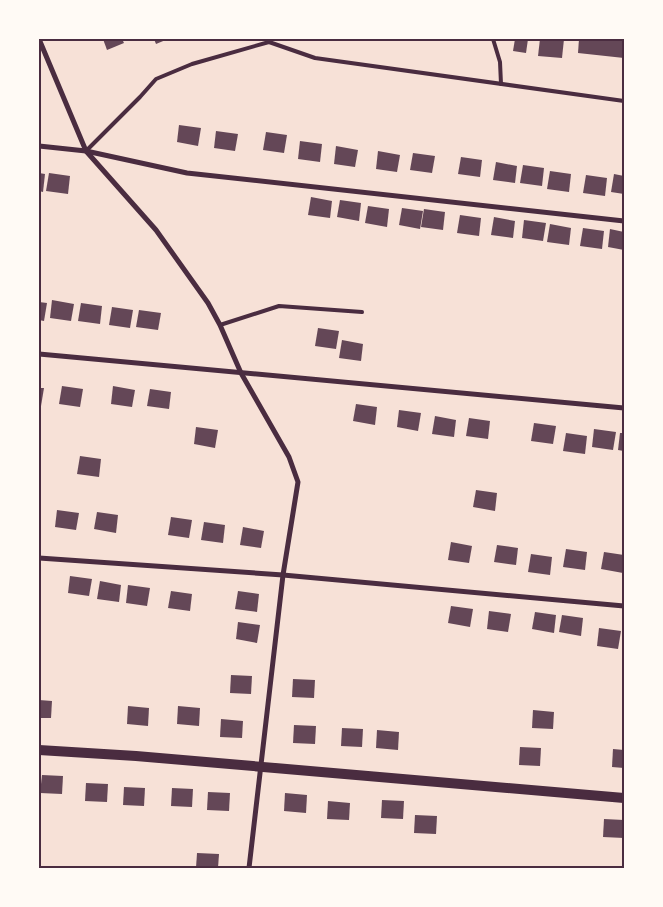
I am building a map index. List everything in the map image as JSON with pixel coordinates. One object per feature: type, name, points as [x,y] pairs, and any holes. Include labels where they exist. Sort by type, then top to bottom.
[{"type":"main road","points":[[39,750],[136,756],[624,798]]},
{"type":"street","points":[[39,39],[86,151],[156,230],[208,303],[241,373],[289,457],[298,482],[283,575],[249,868]]},
{"type":"street","points":[[39,146],[86,151],[187,173],[624,221]]},
{"type":"street","points":[[39,354],[624,408]]},
{"type":"street","points":[[39,558],[283,575],[624,606]]},
{"type":"lane","points":[[493,39],[500,62],[501,84]]},
{"type":"lane","points":[[86,151],[156,79],[192,64],[269,40],[315,58],[624,101]]},
{"type":"lane","points":[[220,325],[279,306],[362,312]]},
{"type":"building","points":[[103,39],[122,39],[124,43],[107,50]]},
{"type":"building","points":[[154,39],[168,39],[156,44]]},
{"type":"building","points":[[515,39],[528,39],[526,53],[513,51]]},
{"type":"building","points":[[540,39],[564,39],[562,58],[538,56]]},
{"type":"building","points":[[579,39],[624,39],[624,58],[578,53]]},
{"type":"building","points":[[179,125],[201,128],[198,146],[177,142]]},
{"type":"building","points":[[216,131],[238,134],[235,151],[214,148]]},
{"type":"building","points":[[266,132],[287,135],[284,153],[263,150]]},
{"type":"building","points":[[300,141],[322,144],[320,162],[298,159]]},
{"type":"building","points":[[336,146],[358,150],[355,167],[334,164]]},
{"type":"building","points":[[378,151],[400,155],[397,172],[376,169]]},
{"type":"building","points":[[413,153],[435,156],[432,173],[410,170]]},
{"type":"building","points":[[461,157],[482,160],[480,177],[458,174]]},
{"type":"building","points":[[496,162],[517,166],[515,183],[493,180]]},
{"type":"building","points":[[523,165],[544,168],[542,186],[520,183]]},
{"type":"building","points":[[550,171],[571,174],[569,192],[547,189]]},
{"type":"building","points":[[39,173],[45,174],[43,192],[39,191]]},
{"type":"building","points":[[49,173],[70,176],[68,194],[46,191]]},
{"type":"building","points":[[614,174],[624,176],[624,194],[611,192]]},
{"type":"building","points":[[586,175],[607,178],[605,196],[583,193]]},
{"type":"building","points":[[311,197],[332,201],[330,218],[308,215]]},
{"type":"building","points":[[340,200],[361,203],[359,221],[337,217]]},
{"type":"building","points":[[368,206],[389,209],[387,227],[365,223]]},
{"type":"building","points":[[402,208],[423,211],[420,229],[399,225]]},
{"type":"building","points":[[424,209],[445,212],[443,230],[421,227]]},
{"type":"building","points":[[460,215],[481,218],[479,236],[457,233]]},
{"type":"building","points":[[494,217],[515,221],[513,238],[491,235]]},
{"type":"building","points":[[524,220],[546,223],[543,241],[522,238]]},
{"type":"building","points":[[550,224],[571,228],[569,245],[547,242]]},
{"type":"building","points":[[583,228],[604,231],[602,249],[580,246]]},
{"type":"building","points":[[610,229],[624,232],[624,250],[608,247]]},
{"type":"building","points":[[52,300],[74,304],[71,321],[50,318]]},
{"type":"building","points":[[39,302],[47,303],[44,321],[39,320]]},
{"type":"building","points":[[81,303],[102,306],[100,324],[78,321]]},
{"type":"building","points":[[112,307],[133,310],[130,328],[109,325]]},
{"type":"building","points":[[139,310],[161,313],[158,330],[136,327]]},
{"type":"building","points":[[318,328],[339,331],[336,349],[315,346]]},
{"type":"building","points":[[342,340],[363,344],[361,361],[339,358]]},
{"type":"building","points":[[62,386],[83,389],[80,407],[59,404]]},
{"type":"building","points":[[113,386],[135,390],[132,407],[111,404]]},
{"type":"building","points":[[39,388],[44,388],[41,406],[39,406]]},
{"type":"building","points":[[150,389],[171,392],[169,409],[147,406]]},
{"type":"building","points":[[356,404],[377,407],[375,425],[353,421]]},
{"type":"building","points":[[399,410],[421,413],[418,431],[397,427]]},
{"type":"building","points":[[435,416],[456,420],[454,437],[432,434]]},
{"type":"building","points":[[469,418],[490,421],[488,439],[466,436]]},
{"type":"building","points":[[534,423],[556,426],[553,444],[531,441]]},
{"type":"building","points":[[196,427],[218,430],[215,448],[194,444]]},
{"type":"building","points":[[594,429],[616,432],[613,450],[592,447]]},
{"type":"building","points":[[566,433],[587,436],[585,454],[563,451]]},
{"type":"building","points":[[620,433],[624,433],[624,451],[618,450]]},
{"type":"building","points":[[80,456],[101,459],[99,477],[77,474]]},
{"type":"building","points":[[476,490],[497,493],[495,511],[473,507]]},
{"type":"building","points":[[57,510],[79,513],[76,530],[55,527]]},
{"type":"building","points":[[97,512],[118,515],[116,533],[94,529]]},
{"type":"building","points":[[171,517],[192,520],[189,538],[168,535]]},
{"type":"building","points":[[204,522],[225,525],[223,543],[201,540]]},
{"type":"building","points":[[243,527],[264,531],[261,548],[240,545]]},
{"type":"building","points":[[451,542],[472,546],[469,563],[448,560]]},
{"type":"building","points":[[497,545],[518,548],[516,565],[494,562]]},
{"type":"building","points":[[566,549],[587,552],[585,570],[563,567]]},
{"type":"building","points":[[604,552],[624,555],[623,573],[601,569]]},
{"type":"building","points":[[531,554],[552,557],[550,575],[528,572]]},
{"type":"building","points":[[70,576],[92,579],[89,596],[68,593]]},
{"type":"building","points":[[100,581],[121,585],[119,602],[97,599]]},
{"type":"building","points":[[128,585],[150,588],[147,606],[126,603]]},
{"type":"building","points":[[171,591],[192,594],[190,611],[168,608]]},
{"type":"building","points":[[238,591],[259,594],[257,612],[235,609]]},
{"type":"building","points":[[451,606],[473,609],[470,627],[448,623]]},
{"type":"building","points":[[489,611],[511,614],[508,632],[487,629]]},
{"type":"building","points":[[535,612],[556,615],[554,633],[532,629]]},
{"type":"building","points":[[562,615],[583,618],[581,636],[559,632]]},
{"type":"building","points":[[238,622],[260,625],[257,643],[236,639]]},
{"type":"building","points":[[599,628],[621,631],[618,649],[597,646]]},
{"type":"building","points":[[231,675],[252,676],[251,694],[230,693]]},
{"type":"building","points":[[293,679],[315,680],[314,698],[292,697]]},
{"type":"building","points":[[39,700],[52,701],[51,718],[39,718]]},
{"type":"building","points":[[128,706],[149,708],[148,726],[127,724]]},
{"type":"building","points":[[178,706],[200,708],[199,726],[177,724]]},
{"type":"building","points":[[533,710],[554,712],[553,729],[532,728]]},
{"type":"building","points":[[221,719],[243,721],[242,738],[220,737]]},
{"type":"building","points":[[294,725],[316,726],[315,744],[293,743]]},
{"type":"building","points":[[342,728],[363,729],[362,747],[341,746]]},
{"type":"building","points":[[377,730],[399,732],[398,750],[376,748]]},
{"type":"building","points":[[520,747],[541,748],[540,766],[519,765]]},
{"type":"building","points":[[613,749],[624,750],[624,768],[612,767]]},
{"type":"building","points":[[42,775],[63,776],[62,794],[40,793]]},
{"type":"building","points":[[86,783],[108,784],[107,802],[85,801]]},
{"type":"building","points":[[124,787],[145,788],[144,806],[123,805]]},
{"type":"building","points":[[172,788],[193,789],[192,807],[171,806]]},
{"type":"building","points":[[208,792],[230,793],[229,811],[207,810]]},
{"type":"building","points":[[285,793],[307,795],[306,813],[284,811]]},
{"type":"building","points":[[382,800],[404,801],[403,819],[381,818]]},
{"type":"building","points":[[328,801],[350,803],[349,820],[327,819]]},
{"type":"building","points":[[415,815],[437,816],[436,834],[414,833]]},
{"type":"building","points":[[604,819],[624,820],[624,838],[603,837]]},
{"type":"building","points":[[197,853],[219,854],[218,868],[196,868]]}]
